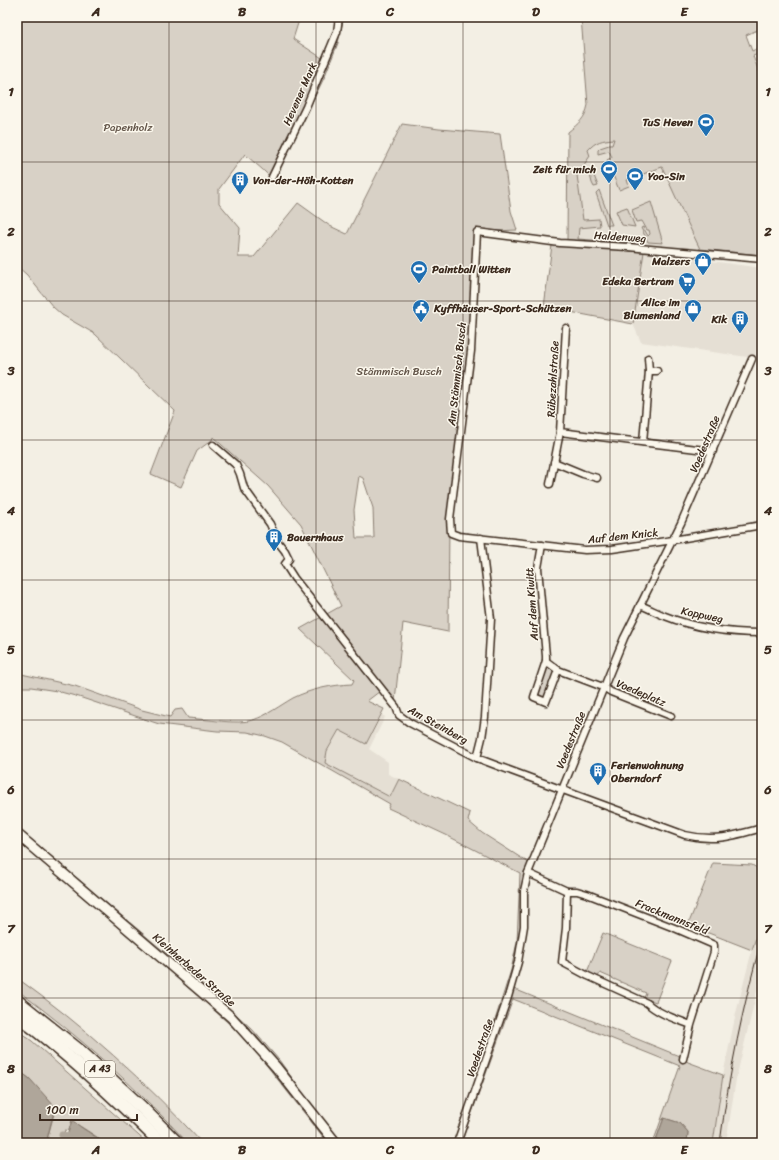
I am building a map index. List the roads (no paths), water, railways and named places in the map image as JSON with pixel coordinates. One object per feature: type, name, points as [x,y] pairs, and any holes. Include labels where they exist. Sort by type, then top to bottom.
[{"type":"highway","name":"A 43","points":[[17,1001],[81,1052],[141,1107],[177,1143]]},
{"type":"highway","name":"A 43","points":[[17,1015],[84,1070],[139,1120],[161,1143]]},
{"type":"street","name":"Hevener Mark","points":[[272,177],[312,93],[337,32],[339,17]]},
{"type":"street","name":"Haldenweg","points":[[477,232],[560,243],[628,247],[762,259]]},
{"type":"street","name":"Am Stämmisch Busch","points":[[450,519],[471,351],[477,232]]},
{"type":"street","name":"Rübezahlstraße","points":[[550,484],[560,432],[566,328]]},
{"type":"street","points":[[643,442],[649,371],[648,358]]},
{"type":"street","name":"Voedestraße","points":[[457,1143],[508,997],[518,962],[524,926],[524,891],[528,873],[623,639],[684,517],[752,359]]},
{"type":"street","points":[[649,371],[657,371]]},
{"type":"street","name":"Rübezahlstraße","points":[[560,432],[713,451]]},
{"type":"street","name":"Am Steinberg","points":[[213,445],[236,465],[244,488],[270,524],[278,542],[285,551],[289,559],[285,564],[294,578],[396,707],[399,715],[410,724],[477,758],[648,822],[696,838],[715,839],[734,836],[762,828]]},
{"type":"street","points":[[554,462],[597,478]]},
{"type":"street","name":"Auf dem Knick","points":[[450,519],[452,533],[459,536],[585,550],[612,549],[762,525]]},
{"type":"street","points":[[477,758],[485,717],[490,619],[481,538]]},
{"type":"street","name":"Auf dem Kiwitt","points":[[542,545],[538,568],[546,661],[534,697],[546,702],[558,670]]},
{"type":"street","name":"Koppweg","points":[[640,605],[665,616],[687,623],[736,632],[762,633]]},
{"type":"street","points":[[546,661],[558,670],[603,687]]},
{"type":"street","name":"Voedeplatz","points":[[603,687],[611,692],[671,716]]},
{"type":"street","name":"Kleinherbeder Straße","points":[[17,834],[231,1017],[249,1035],[276,1067],[336,1143]]},
{"type":"street","name":"Frackmannsfeld","points":[[528,873],[567,891],[577,891],[593,896],[714,945],[714,952],[691,1025],[683,1059]]},
{"type":"street","points":[[567,891],[566,928],[562,962],[588,976],[647,1003],[659,1012],[691,1025]]},
{"type":"waterway","points":[[187,973],[231,1011]]},
{"type":"waterway","points":[[234,1014],[250,1030]]},
{"type":"waterway","points":[[254,1034],[276,1061]]},
{"type":"waterway","points":[[284,1069],[297,1086]]},
{"type":"waterway","points":[[62,1135],[67,1136]]},
{"type":"tram line","points":[[720,1143],[737,1040],[762,938]]},
{"type":"place","name":"TuS Heven","points":[[706,137]]},
{"type":"place","name":"Zeit für mich","points":[[609,184]]},
{"type":"place","name":"Yoo-Sin","points":[[635,191]]},
{"type":"place","name":"Von-der-Höh-Kotten","points":[[240,195]]},
{"type":"place","name":"Malzers","points":[[703,276]]},
{"type":"place","name":"Paintball Witten","points":[[419,284]]},
{"type":"place","name":"Edeka Bertram","points":[[687,296]]},
{"type":"place","name":"Kyffhäuser-Sport-Schützen","points":[[421,323]]},
{"type":"place","name":"Alice im Blumenland","points":[[693,323]]},
{"type":"place","name":"Kik","points":[[740,334]]},
{"type":"place","name":"Bauernhaus","points":[[274,552]]},
{"type":"place","name":"Ferienwohnung Oberndorf","points":[[598,786]]},
{"type":"park label","name":"Papenholz","points":[[128,127]]},
{"type":"park label","name":"Stämmisch Busch","points":[[399,371]]}]
